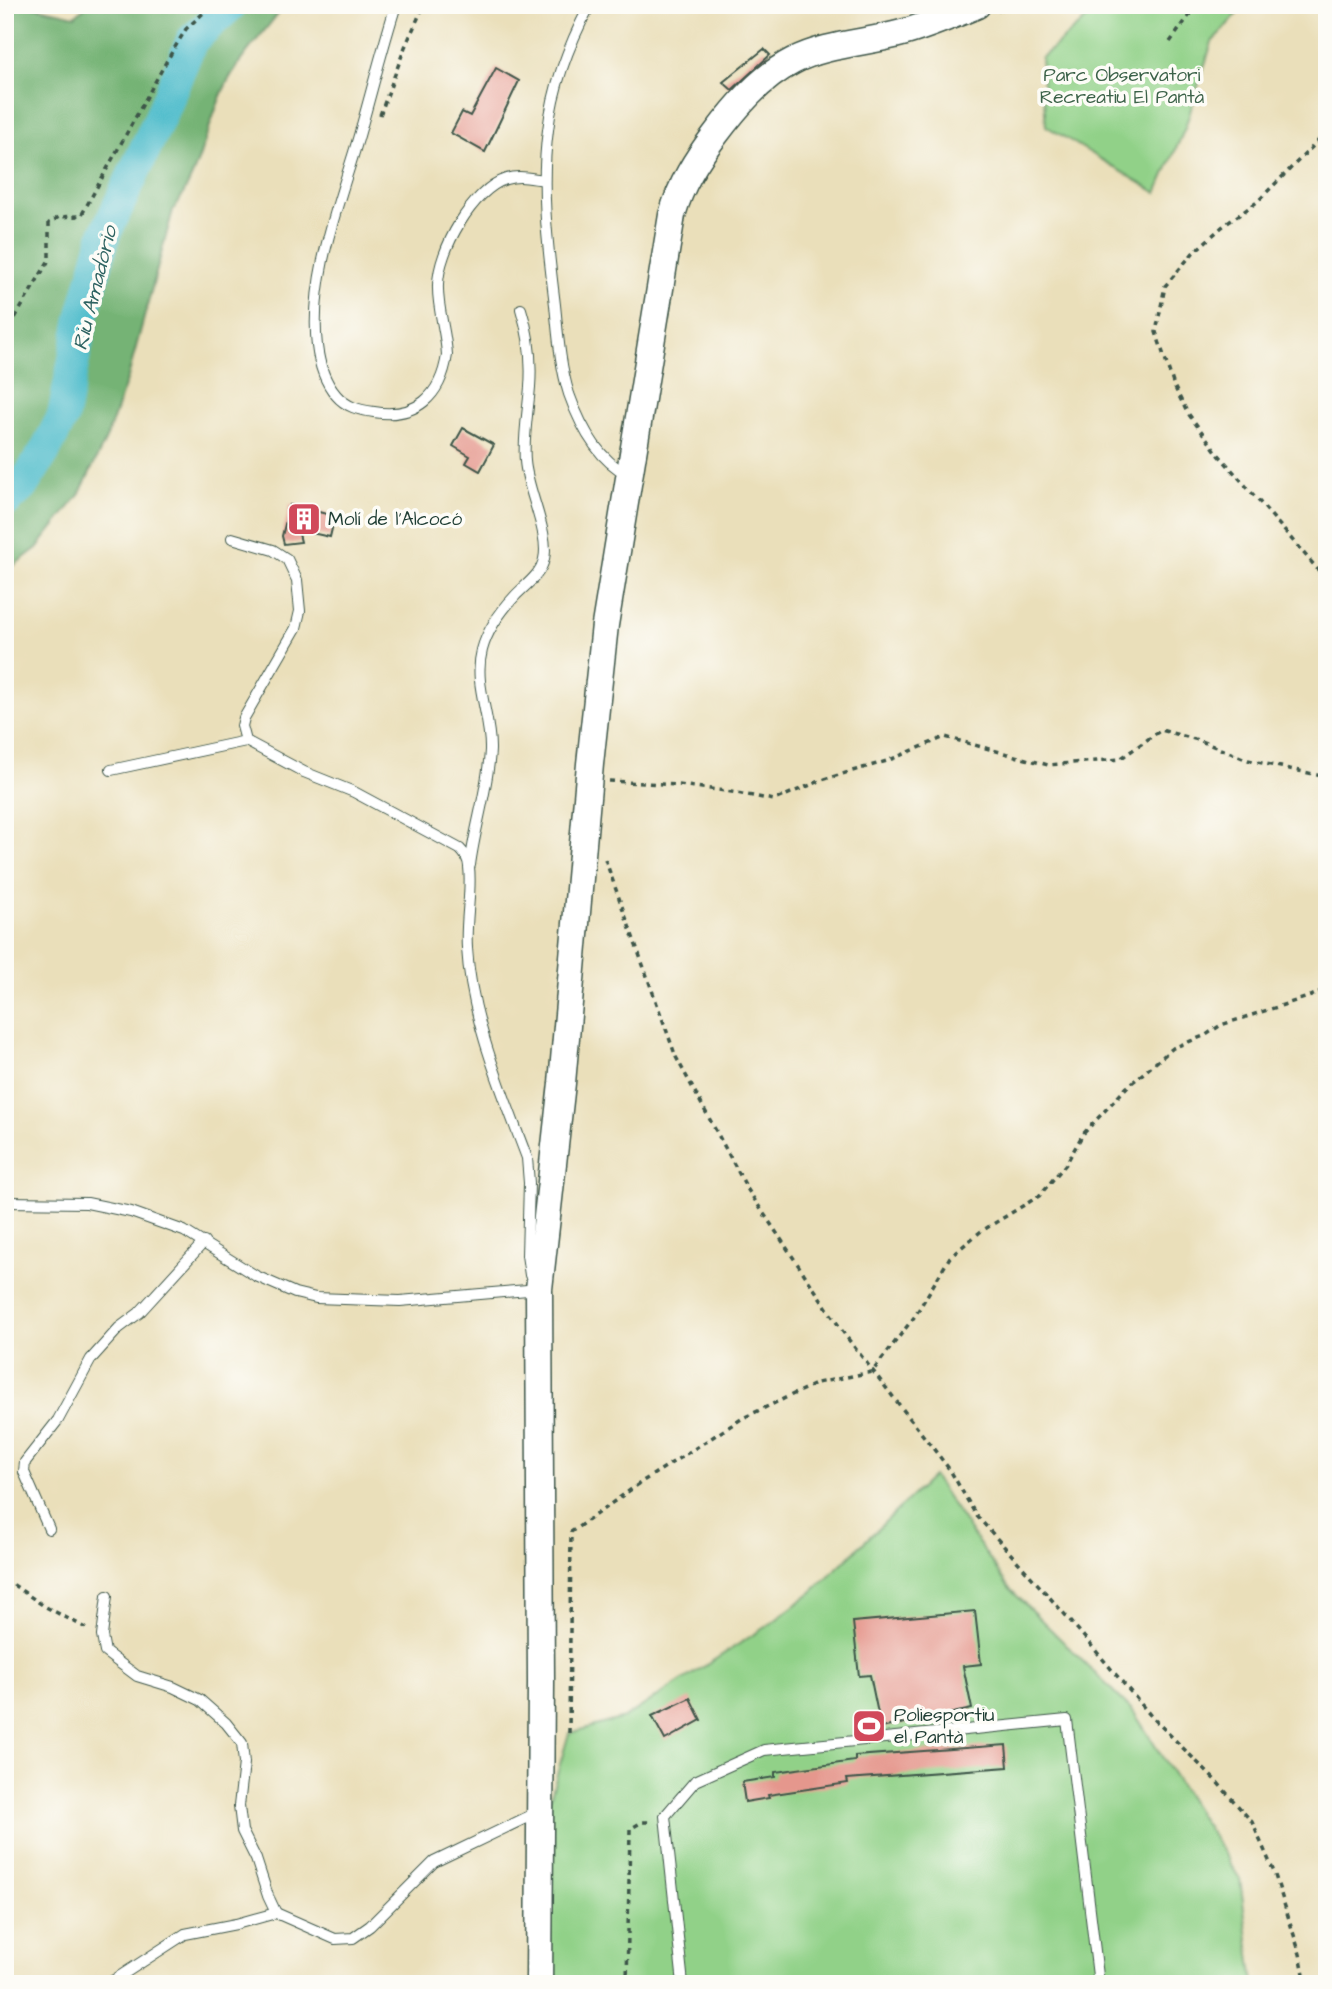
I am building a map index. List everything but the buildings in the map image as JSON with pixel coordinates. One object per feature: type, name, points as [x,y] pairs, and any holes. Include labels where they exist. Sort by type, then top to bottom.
[{"type":"street","points":[[539,1984],[539,1289],[562,1083],[589,779],[606,625],[672,215],[682,187],[697,159],[733,112],[750,93],[793,61],[848,43],[902,33],[985,9]]},
{"type":"lane","points":[[396,5],[322,268],[316,306],[317,347],[325,377],[337,397],[358,410],[383,414],[397,413],[422,404],[432,395],[445,367],[447,355],[438,281],[445,254],[460,223],[473,204],[496,183],[512,177],[544,180]]},
{"type":"lane","points":[[590,5],[568,50],[548,129],[544,180],[548,248],[568,392],[588,435],[601,453],[614,467],[630,475]]},
{"type":"lane","points":[[5,1202],[87,1203],[131,1212],[165,1223],[204,1242],[256,1276],[295,1293],[316,1298],[400,1301],[539,1289],[530,1275],[527,1255],[527,1158],[478,1014],[466,929],[470,869],[490,748],[479,675],[481,651],[491,628],[514,596],[540,569],[544,560],[543,537],[528,484],[525,461],[530,361],[527,329],[521,309]]},
{"type":"lane","points":[[232,538],[273,550],[287,559],[297,580],[300,611],[296,628],[244,718],[242,726],[246,741]]},
{"type":"lane","points":[[111,770],[246,741],[304,772],[355,792],[460,849],[466,854],[470,869]]},
{"type":"lane","points":[[49,1530],[24,1472],[25,1462],[58,1420],[91,1359],[119,1328],[139,1313],[204,1242]]},
{"type":"lane","points":[[107,1596],[102,1636],[105,1652],[126,1670],[146,1681],[173,1687],[200,1700],[242,1743],[244,1763],[239,1806],[242,1831],[256,1859],[276,1913]]},
{"type":"lane","points":[[683,1984],[665,1816],[695,1781],[764,1750],[1067,1720],[1099,1984]]},
{"type":"lane","points":[[108,1984],[185,1934],[276,1913],[335,1939],[353,1938],[370,1926],[434,1862],[540,1811]]},
{"type":"path","points":[[5,335],[49,260],[49,223],[59,217],[81,216],[172,51],[186,29],[212,5]]},
{"type":"path","points":[[359,134],[373,129],[424,5]]},
{"type":"path","points":[[985,9],[1012,5]]},
{"type":"path","points":[[1170,42],[1196,5]]},
{"type":"path","points":[[1327,132],[1257,202],[1222,227],[1193,253],[1165,286],[1156,332],[1174,386],[1187,411],[1219,455],[1288,536],[1320,572],[1327,574]]},
{"type":"path","points":[[589,779],[679,785],[774,800],[825,779],[887,761],[945,737],[1048,765],[1120,759],[1161,730],[1198,740],[1248,760],[1327,777]]},
{"type":"path","points":[[603,855],[676,1057],[748,1190],[845,1335],[950,1470],[976,1515],[1151,1716],[1218,1783],[1252,1822],[1273,1872],[1300,1954],[1306,1984]]},
{"type":"path","points":[[569,1733],[571,1532],[675,1460],[743,1418],[817,1384],[872,1372],[915,1316],[950,1257],[980,1232],[1038,1196],[1066,1164],[1083,1134],[1128,1087],[1172,1048],[1206,1035],[1221,1025],[1311,996],[1327,988]]},
{"type":"path","points":[[5,1579],[44,1606],[102,1636]]},
{"type":"path","points":[[627,1984],[630,1829],[642,1822],[666,1822]]},
{"type":"green space","points":[[5,5],[27,5],[75,16],[87,5],[284,5],[244,56],[224,89],[189,182],[173,210],[128,377],[106,439],[79,495],[37,548],[5,572]]},
{"type":"green space","name":"Parc Observatori Recreatiu El Pantà","points":[[1086,5],[1245,5],[1212,42],[1185,128],[1157,193],[1046,126],[1041,58],[1091,15]]},
{"type":"green space","name":"Poliesportiu el Pantà","points":[[933,1476],[1009,1588],[1133,1711],[1240,1879],[1254,1984],[547,1984],[549,1802],[569,1733],[624,1718],[773,1622],[813,1591]]},
{"type":"waterway","name":"Riu Amadòrio","points":[[5,502],[22,487],[63,416],[82,318],[105,234],[160,117],[192,40],[231,5]]},
{"type":"place","name":"Molí de l'Alcocó","points":[[304,519]]},
{"type":"place","name":"Poliesportiu el Pantà","points":[[869,1726]]}]
